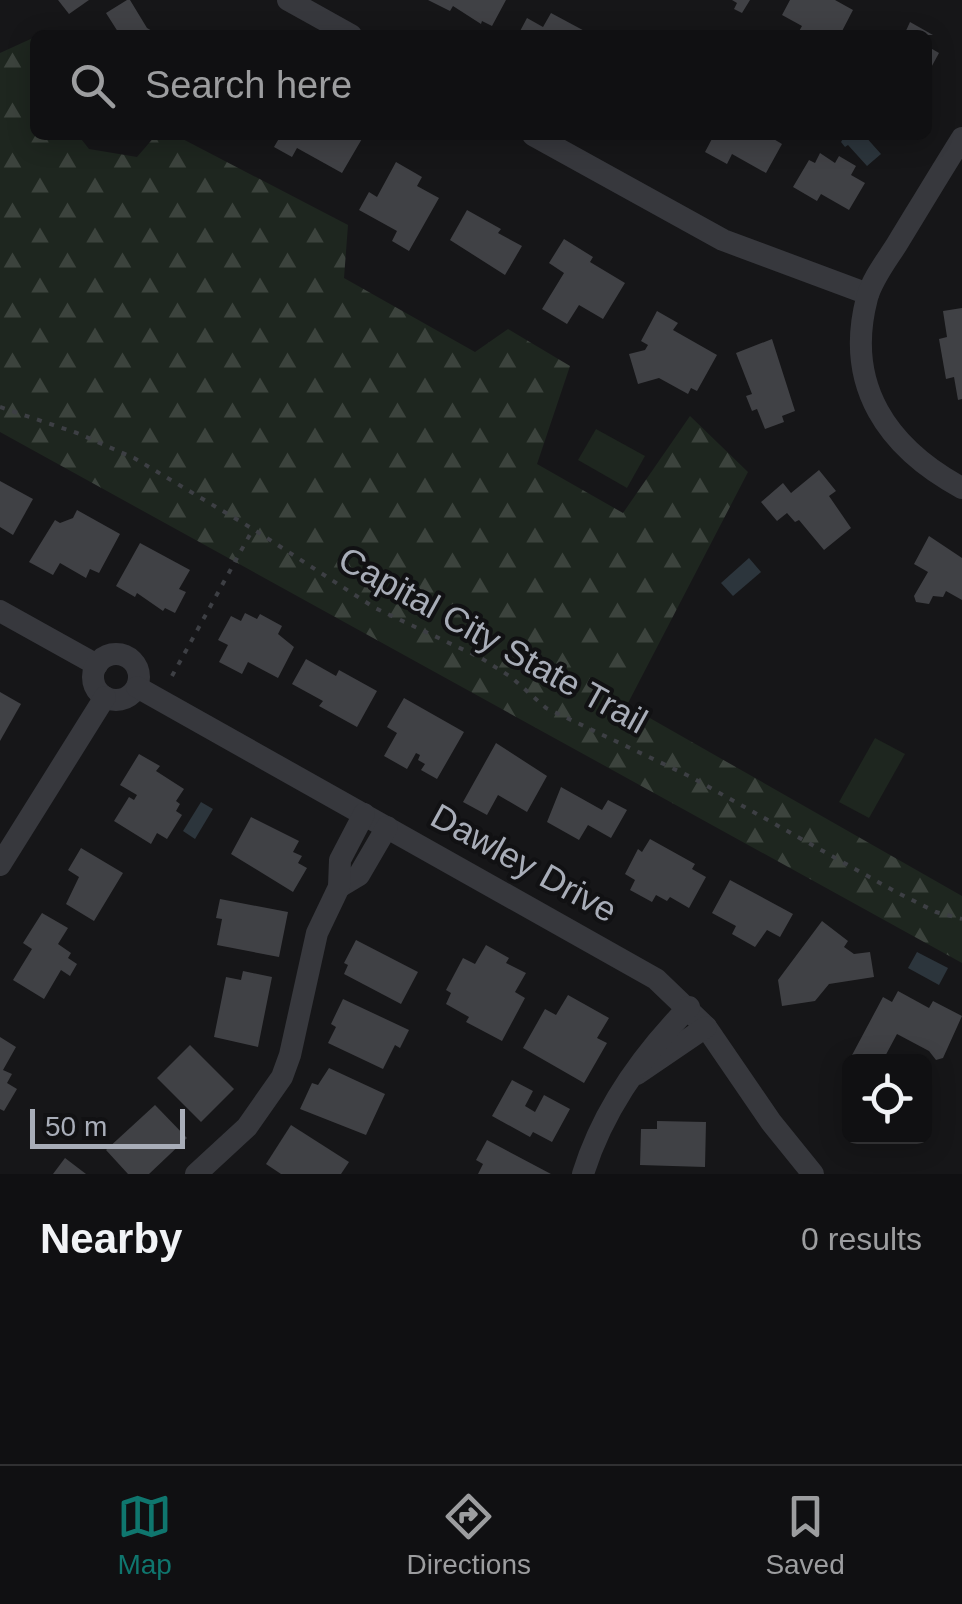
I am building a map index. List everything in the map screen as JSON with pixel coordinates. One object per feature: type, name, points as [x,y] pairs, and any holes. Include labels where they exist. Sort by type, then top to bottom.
[{"type":"street","points":[[288,0],[342,30]]},
{"type":"street","points":[[962,138],[868,294],[862,351],[880,416],[898,442],[916,460],[962,488]]},
{"type":"street","points":[[542,140],[723,240],[868,294]]},
{"type":"street","points":[[0,611],[97,665]]},
{"type":"street","points":[[109,656],[124,656],[139,672],[137,687],[123,699],[105,697],[95,686],[97,665],[109,656]]},
{"type":"street","name":"Dawley Drive","points":[[137,687],[656,978],[706,1027],[771,1122],[813,1174]]},
{"type":"street","points":[[0,865],[105,697]]},
{"type":"street","points":[[196,1174],[247,1128],[282,1077],[317,933],[339,887],[340,860],[364,814]]},
{"type":"street","points":[[339,887],[359,875],[387,827]]},
{"type":"street","points":[[584,1174],[595,1135],[612,1105],[651,1048],[689,1007]]},
{"type":"street","points":[[634,1076],[706,1027]]},
{"type":"path","name":"Capital City State Trail","points":[[0,407],[105,444],[253,528],[374,608],[481,658],[510,676],[546,708],[691,777],[896,892],[936,912],[962,919]]},
{"type":"path","points":[[172,676],[253,528]]},
{"type":"green space","points":[[30,39],[30,140],[82,140],[89,149],[137,157],[152,140],[185,140],[348,225],[344,278],[475,352],[508,329],[570,366],[537,464],[623,513],[690,416],[748,472],[627,705],[962,896],[962,963],[0,432],[0,53]]},
{"type":"green space","points":[[596,429],[645,456],[627,488],[578,460]]},
{"type":"green space","points":[[875,738],[905,754],[869,818],[839,802]]},
{"type":"shaded area","points":[[868,140],[881,154],[867,166],[841,142]]},
{"type":"shaded area","points":[[749,558],[761,572],[733,596],[721,583]]},
{"type":"shaded area","points":[[201,802],[213,809],[195,839],[183,831]]},
{"type":"shaded area","points":[[917,952],[948,968],[939,985],[908,968]]},
{"type":"building","points":[[58,0],[89,0],[69,14]]},
{"type":"building","points":[[130,0],[150,30],[117,30],[106,13]]},
{"type":"building","points":[[428,0],[506,0],[492,26],[482,21],[481,24],[453,6],[450,11]]},
{"type":"building","points":[[732,0],[750,0],[742,13],[734,9],[737,3]]},
{"type":"building","points":[[790,0],[835,0],[853,10],[843,30],[800,30],[802,26],[782,15]]},
{"type":"building","points":[[551,13],[583,30],[521,30],[527,18],[543,27]]},
{"type":"building","points":[[910,22],[924,30],[906,30]]},
{"type":"building","points":[[278,140],[361,140],[342,173],[297,148],[292,157],[274,147]]},
{"type":"building","points":[[711,140],[775,140],[782,144],[766,173],[732,154],[727,164],[705,152]]},
{"type":"building","points":[[820,153],[835,163],[839,156],[856,166],[851,175],[865,183],[849,210],[821,194],[817,201],[793,187],[809,160],[815,163]]},
{"type":"building","points":[[396,162],[422,177],[417,186],[439,198],[409,251],[392,241],[397,231],[359,210],[369,192],[377,197]]},
{"type":"building","points":[[467,210],[522,246],[505,275],[450,240]]},
{"type":"building","points":[[564,239],[593,257],[590,262],[625,283],[603,319],[579,305],[567,324],[542,309],[564,273],[549,263]]},
{"type":"building","points":[[962,308],[962,399],[958,400],[954,377],[946,379],[939,339],[947,337],[943,311]]},
{"type":"building","points":[[657,311],[678,323],[673,330],[717,355],[697,391],[691,388],[688,394],[659,378],[638,384],[629,354],[645,350],[648,345],[641,341]]},
{"type":"building","points":[[772,339],[795,411],[782,416],[784,422],[765,429],[757,409],[752,411],[746,396],[752,394],[736,353]]},
{"type":"building","points":[[819,470],[836,491],[829,496],[851,528],[824,550],[799,520],[795,522],[787,513],[777,521],[761,502],[783,483],[791,493]]},
{"type":"building","points":[[0,481],[33,499],[13,535],[0,527]]},
{"type":"building","points":[[77,510],[120,534],[99,573],[90,569],[86,578],[60,563],[53,575],[29,562],[55,520],[60,523],[73,518]]},
{"type":"building","points":[[929,536],[962,558],[962,600],[946,591],[943,597],[933,596],[929,604],[916,602],[914,596],[928,572],[914,564]]},
{"type":"building","points":[[140,543],[190,570],[179,589],[186,592],[175,613],[165,608],[163,611],[137,593],[135,597],[116,586]]},
{"type":"building","points":[[245,613],[257,619],[260,614],[282,626],[278,634],[294,647],[278,678],[248,662],[242,674],[219,662],[228,645],[218,640],[231,616],[241,621]]},
{"type":"building","points":[[306,659],[336,676],[339,670],[377,691],[357,727],[319,706],[323,701],[292,684]]},
{"type":"building","points":[[0,692],[21,704],[0,741]]},
{"type":"building","points":[[404,698],[464,732],[437,779],[421,770],[425,764],[416,753],[407,769],[384,756],[397,733],[387,727]]},
{"type":"building","points":[[496,743],[547,776],[527,812],[498,795],[487,815],[463,802]]},
{"type":"building","points":[[139,754],[160,766],[156,771],[184,789],[176,801],[180,804],[176,811],[182,815],[167,839],[157,833],[151,844],[114,821],[129,797],[134,800],[137,795],[120,785]]},
{"type":"building","points":[[561,787],[602,810],[608,800],[627,810],[611,838],[588,825],[579,840],[547,822]]},
{"type":"building","points":[[251,817],[299,841],[293,852],[302,856],[298,863],[307,868],[293,892],[231,854]]},
{"type":"building","points":[[650,839],[695,864],[692,869],[706,877],[689,908],[670,897],[667,901],[656,895],[652,902],[630,890],[635,880],[625,874],[638,849],[642,852]]},
{"type":"building","points":[[81,848],[123,873],[94,921],[66,904],[79,877],[68,870]]},
{"type":"building","points":[[730,880],[793,914],[780,937],[767,930],[755,947],[732,934],[736,926],[712,913]]},
{"type":"building","points":[[220,899],[288,912],[279,957],[217,945],[222,919],[216,918]]},
{"type":"building","points":[[42,913],[68,928],[58,944],[71,953],[68,958],[77,964],[70,976],[61,970],[44,999],[13,980],[32,949],[23,943]]},
{"type":"building","points":[[822,921],[848,941],[844,947],[854,954],[870,952],[874,977],[829,984],[815,1001],[782,1006],[778,980]]},
{"type":"building","points":[[356,940],[418,972],[401,1004],[344,974],[348,965],[344,963]]},
{"type":"building","points":[[486,945],[509,958],[506,963],[526,973],[515,992],[525,998],[502,1041],[466,1022],[469,1017],[446,1004],[451,993],[446,990],[463,958],[475,964]]},
{"type":"building","points":[[243,971],[272,977],[258,1047],[214,1037],[226,977],[241,980]]},
{"type":"building","points":[[898,991],[929,1008],[933,1001],[962,1016],[943,1058],[936,1060],[929,1051],[897,1034],[886,1054],[853,1054],[883,997],[892,1002]]},
{"type":"building","points":[[568,995],[609,1018],[597,1038],[607,1043],[584,1083],[523,1048],[545,1009],[556,1015]]},
{"type":"building","points":[[343,999],[409,1030],[400,1048],[395,1045],[383,1069],[328,1043],[336,1027],[331,1024]]},
{"type":"building","points":[[0,1037],[16,1047],[3,1070],[12,1074],[7,1083],[17,1089],[4,1111],[0,1109]]},
{"type":"building","points":[[190,1045],[234,1089],[201,1122],[157,1078]]},
{"type":"building","points":[[329,1068],[385,1094],[366,1135],[300,1109],[312,1083],[318,1085]]},
{"type":"building","points":[[512,1080],[533,1091],[525,1106],[535,1112],[544,1095],[570,1109],[552,1142],[533,1132],[530,1137],[492,1116]]},
{"type":"building","points":[[155,1105],[187,1138],[149,1174],[128,1174],[106,1150]]},
{"type":"building","points":[[657,1121],[706,1122],[705,1167],[640,1165],[641,1129],[657,1129]]},
{"type":"building","points":[[291,1125],[349,1162],[341,1174],[281,1174],[266,1164]]},
{"type":"building","points":[[487,1140],[551,1174],[478,1174],[483,1164],[476,1160]]},
{"type":"building","points":[[65,1158],[86,1174],[53,1174]]}]
